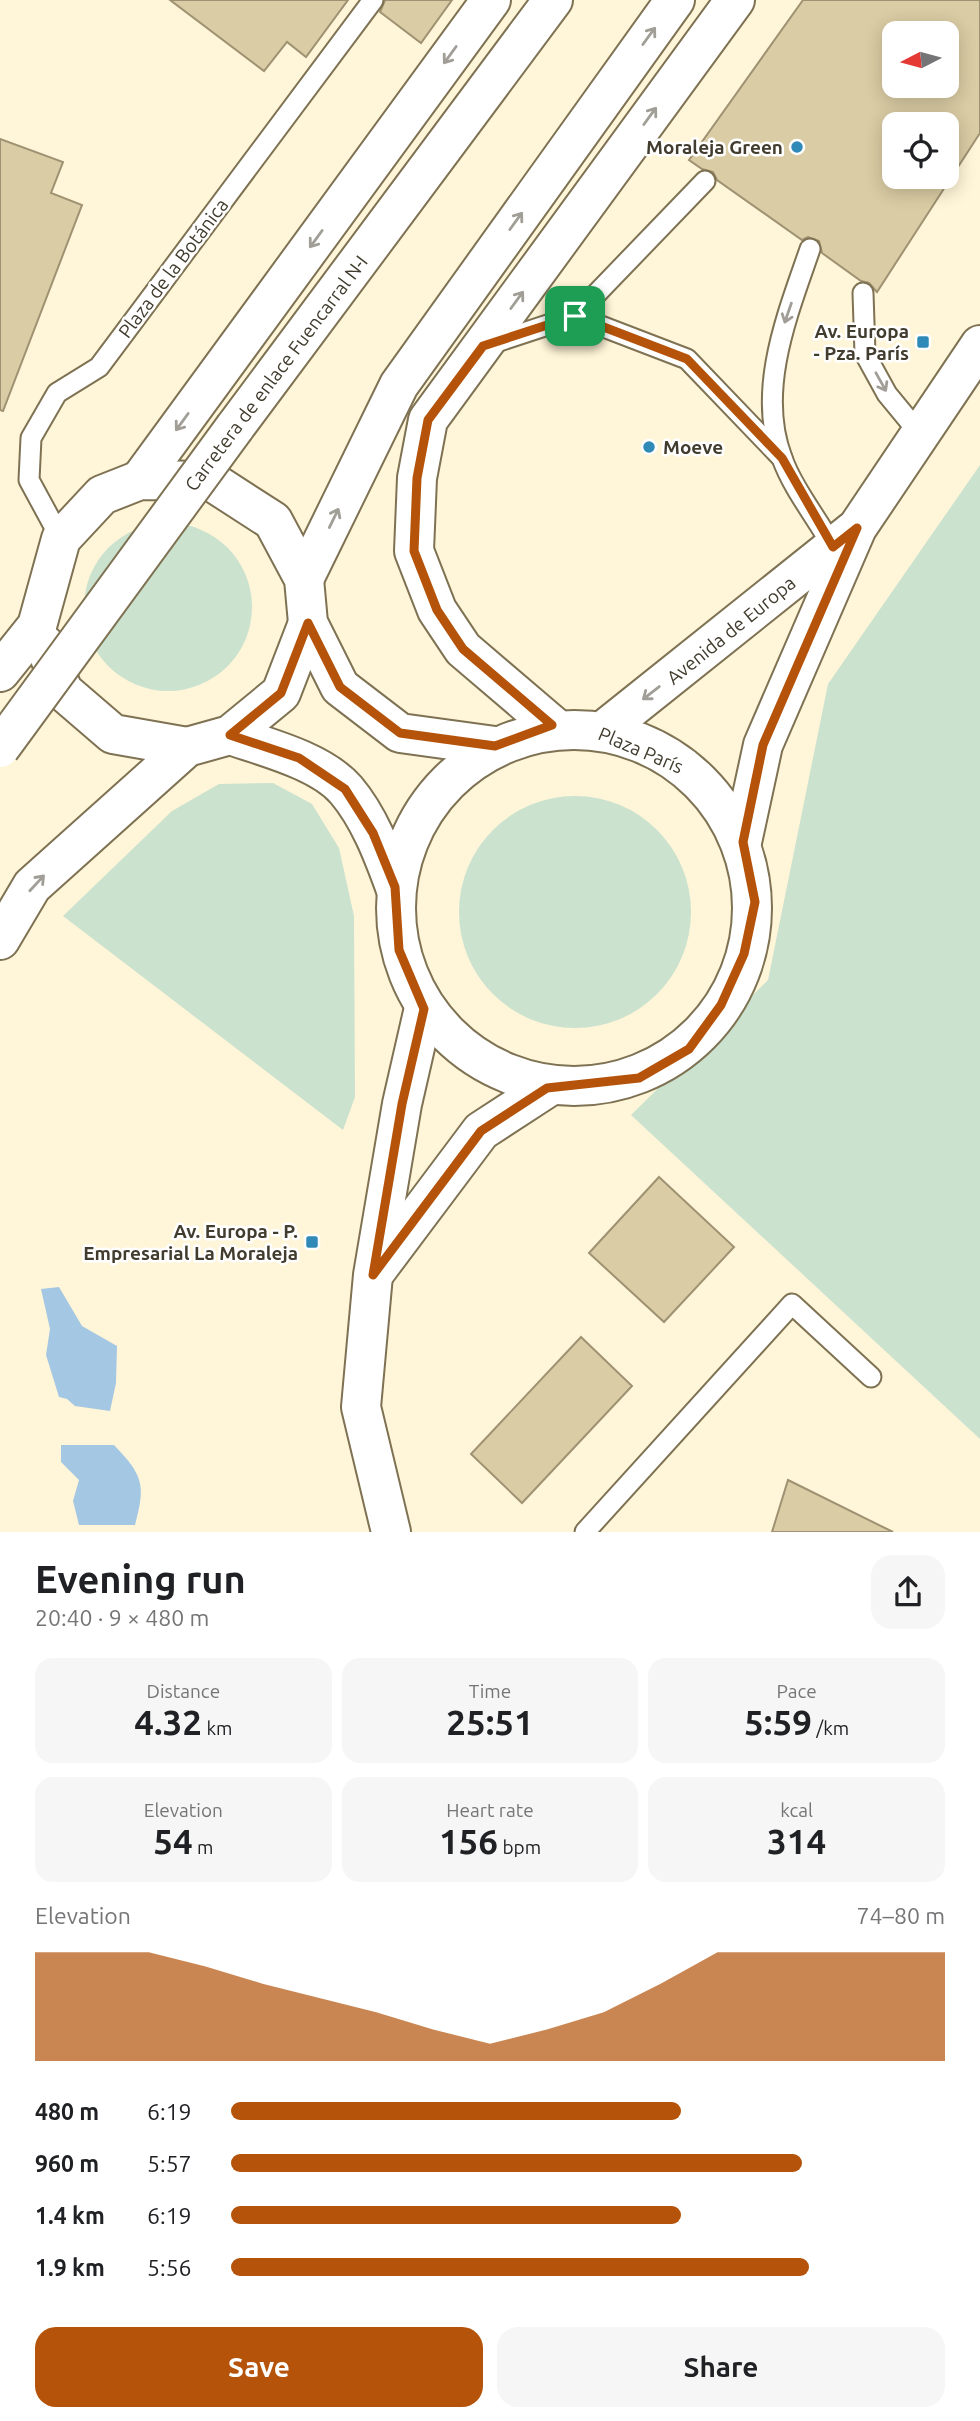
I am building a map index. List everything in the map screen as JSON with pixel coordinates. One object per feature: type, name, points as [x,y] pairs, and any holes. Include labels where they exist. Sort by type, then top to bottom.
[{"type":"street","points":[[140,480],[491,0]]},
{"type":"street","name":"Carretera de enlace Fuencarral N-I","points":[[0,748],[553,0]]},
{"type":"street","points":[[304,579],[399,385],[675,0]]},
{"type":"street","points":[[552,725],[463,649],[437,610],[414,551],[417,478],[428,420],[735,0]]},
{"type":"street","name":"Avenida de Europa","points":[[743,842],[763,745],[845,537],[920,434],[980,345]]},
{"type":"street","points":[[0,672],[37,625],[61,539],[103,495],[140,480],[211,481],[273,521],[304,579],[308,623],[340,687],[400,733],[495,746]]},
{"type":"street","name":"Avenida de Europa","points":[[604,730],[845,537]]},
{"type":"street","points":[[37,625],[63,691],[114,734],[187,747],[230,735],[281,693],[308,623]]},
{"type":"street","name":"Plaza París","points":[[552,725],[604,730],[688,768],[743,842],[755,902],[744,954],[721,1005],[689,1049],[639,1078],[547,1088],[489,1069],[424,1009],[399,950],[395,887],[430,800],[495,746],[552,725]]},
{"type":"street","points":[[230,735],[299,758],[345,789],[373,833],[395,887]]},
{"type":"street","points":[[0,940],[33,886],[187,747]]},
{"type":"street","points":[[391,1532],[361,1407],[373,1275],[402,1104],[424,1009]]},
{"type":"street","points":[[373,1275],[481,1131],[547,1088]]},
{"type":"lane","name":"Plaza de la Botánica","points":[[61,539],[29,480],[31,438],[57,393],[99,367],[373,0]]},
{"type":"lane","points":[[483,346],[575,316],[705,181]]},
{"type":"lane","points":[[782,458],[772,405],[779,340],[810,249]]},
{"type":"lane","points":[[863,293],[866,354],[887,394],[920,434]]},
{"type":"lane","points":[[575,316],[687,359],[782,458],[845,537]]},
{"type":"lane","points":[[585,1532],[792,1304],[871,1377]]},
{"type":"green space","points":[[980,465],[980,1439],[631,1115],[768,980],[828,684]]},
{"type":"green space","points":[[168,523],[200,529],[228,547],[246,575],[252,607],[246,639],[228,667],[200,685],[168,691],[136,685],[108,667],[90,639],[84,607],[90,575],[108,547],[136,529]]},
{"type":"green space","points":[[273,783],[312,804],[339,848],[354,916],[355,1097],[343,1130],[63,916],[172,811],[219,784]]},
{"type":"green space","points":[[575,796],[619,805],[657,830],[682,868],[691,912],[682,956],[657,994],[619,1019],[575,1028],[531,1019],[493,994],[468,956],[459,912],[468,868],[493,830],[531,805]]},
{"type":"water","points":[[59,1287],[82,1326],[117,1346],[116,1383],[110,1411],[75,1406],[67,1399],[59,1397],[46,1355],[50,1329],[41,1289]]},
{"type":"water","points":[[61,1445],[114,1445],[124,1455],[136,1473],[141,1490],[135,1525],[79,1525],[73,1501],[79,1480],[61,1462]]},
{"type":"building","points":[[170,0],[348,0],[306,57],[287,42],[264,71]]},
{"type":"building","points":[[385,0],[452,0],[421,43],[380,12]]},
{"type":"building","name":"Moraleja Green","points":[[803,0],[980,0],[980,133],[959,165],[959,112],[882,112],[882,189],[944,189],[877,292],[869,283],[861,281],[822,253],[819,241],[808,237],[802,240],[717,180],[713,172],[702,169],[689,160]]},
{"type":"building","points":[[0,139],[63,162],[51,193],[82,205],[3,411],[0,410]]},
{"type":"building","points":[[659,1177],[734,1247],[664,1322],[589,1253]]},
{"type":"building","points":[[581,1337],[632,1386],[522,1503],[471,1454]]},
{"type":"building","points":[[788,1480],[893,1532],[772,1532]]},
{"type":"place","name":"Moraleja Green","points":[[797,147]]},
{"type":"place","name":"Av. Europa - Pza. París","points":[[923,342]]},
{"type":"place","name":"Moeve","points":[[649,447]]},
{"type":"place","name":"Av. Europa - P. Empresarial La Moraleja","points":[[312,1242]]},
{"type":"route","points":[[575,316],[687,359],[782,458],[833,547],[857,528],[763,745],[743,842],[755,902],[744,954],[721,1005],[689,1049],[639,1078],[547,1088],[481,1131],[373,1275],[402,1104],[424,1009],[399,950],[395,887],[373,833],[345,789],[299,758],[230,735],[281,693],[308,623],[340,687],[400,733],[495,746],[552,725],[463,649],[437,610],[414,551],[417,478],[428,420],[483,346],[575,316]]}]
